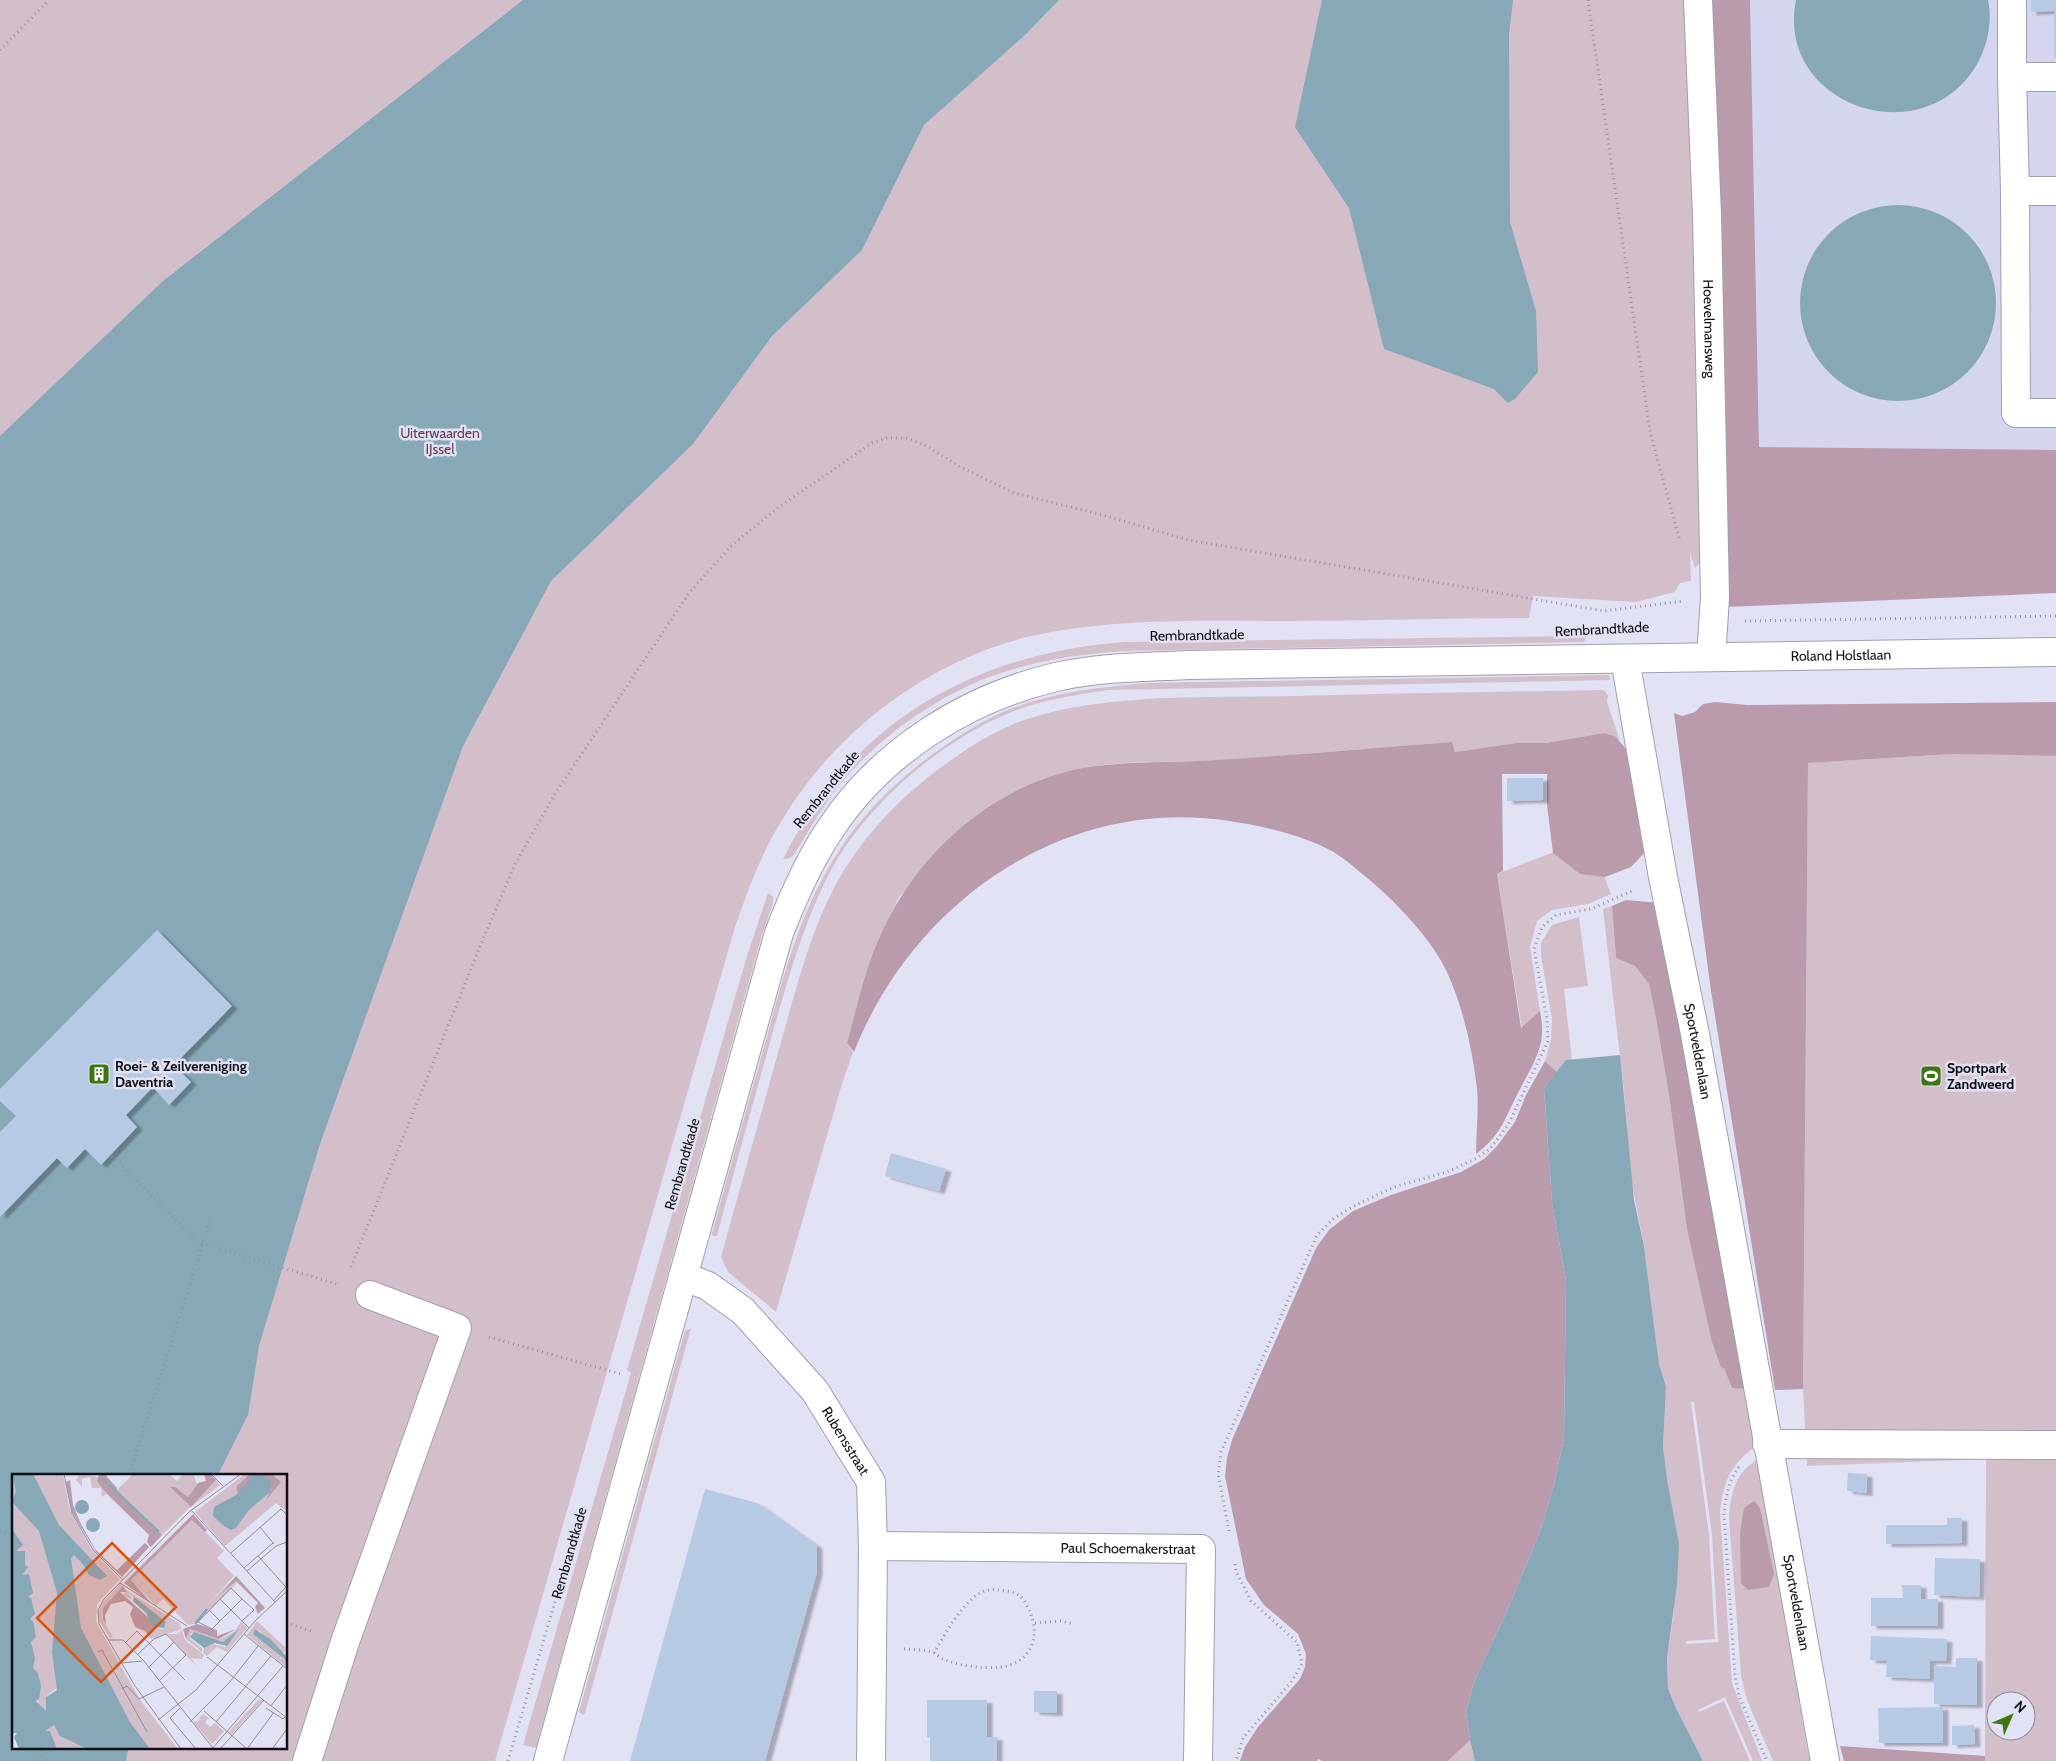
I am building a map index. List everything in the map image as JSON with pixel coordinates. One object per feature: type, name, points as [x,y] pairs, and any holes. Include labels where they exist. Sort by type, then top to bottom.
[{"type":"street","name":"Hoevelmansweg","points":[[1698,0],[1707,215],[1714,610],[1711,657]]},
{"type":"street","points":[[2012,0],[2016,413],[2056,413]]},
{"type":"street","points":[[2012,77],[2056,77]]},
{"type":"street","points":[[2015,191],[2056,191]]},
{"type":"street","name":"Roland Holstlaan","points":[[1625,658],[2056,652]]},
{"type":"street","name":"Sportveldenlaan","points":[[1625,658],[1663,877],[1695,1034],[1825,1761]]},
{"type":"street","name":"Rembrandtkade","points":[[548,1761],[766,973],[779,933],[795,893],[818,849],[845,808],[886,766],[936,726],[982,701],[1018,687],[1058,676],[1122,668],[1189,665],[1625,658]]},
{"type":"street","name":"Rubensstraat","points":[[683,1276],[708,1286],[743,1311],[815,1391],[871,1482],[873,1546],[871,1761]]},
{"type":"street","points":[[307,1761],[344,1642],[457,1328],[370,1295]]},
{"type":"street","points":[[1767,1444],[2056,1445]]},
{"type":"street","name":"Paul Schoemakerstraat","points":[[873,1546],[1200,1549],[1198,1761]]},
{"type":"path","points":[[0,50],[49,0]]},
{"type":"path","points":[[1588,0],[1650,432],[1681,547]]},
{"type":"path","points":[[348,1275],[483,938],[515,864],[555,794],[689,593],[732,545],[779,507],[872,444],[887,438],[906,438],[925,445],[959,466],[1014,493],[1103,515],[1188,540],[1604,611],[1714,610],[2056,616]]},
{"type":"path","points":[[1229,1532],[1218,1474],[1221,1452],[1316,1235],[1334,1218],[1356,1205],[1394,1187],[1447,1172],[1475,1159],[1490,1149],[1508,1125],[1548,1041],[1534,949],[1542,927],[1556,915],[1591,909],[1663,877]]},
{"type":"path","points":[[112,1156],[198,1242],[344,1287]]},
{"type":"path","points":[[128,1474],[211,1219]]},
{"type":"path","points":[[457,1328],[620,1374]]},
{"type":"path","points":[[618,1383],[623,1365]]},
{"type":"path","points":[[1767,1444],[1744,1460],[1732,1476],[1726,1495],[1724,1514],[1735,1676],[1739,1696],[1767,1761]]},
{"type":"path","name":"Rembrandtkade","points":[[508,1761],[579,1520]]},
{"type":"path","points":[[0,1530],[12,1534]]},
{"type":"path","points":[[1234,1561],[1236,1571],[1250,1601],[1297,1642],[1302,1664],[1292,1682],[1243,1738],[1236,1761]]},
{"type":"path","points":[[903,1649],[934,1653],[943,1659],[958,1663],[998,1668],[1011,1665],[1028,1652],[1033,1641],[1035,1623],[1028,1607],[1020,1596],[1011,1591],[990,1590],[982,1592],[974,1597],[960,1612],[934,1653]]},
{"type":"path","points":[[1035,1623],[1061,1621],[1073,1624]]},
{"type":"path","points":[[39,1761],[43,1748]]},
{"type":"shaded area","points":[[523,0],[1059,0],[1025,35],[924,125],[862,250],[772,336],[693,444],[551,581],[463,746],[320,1144],[259,1346],[248,1415],[218,1474],[12,1474],[12,1748],[129,1748],[126,1761],[0,1761],[0,436],[163,281]]},
{"type":"shaded area","points":[[1322,0],[1513,0],[1509,35],[1510,222],[1536,311],[1538,372],[1515,399],[1508,403],[1494,389],[1384,349],[1349,208],[1295,127]]},
{"type":"shaded area","points":[[1710,0],[1750,0],[1759,447],[2056,450],[2056,593],[1726,607]]},
{"type":"shaded area","points":[[1750,0],[2056,0],[2056,482],[1759,447]]},
{"type":"shaded area","points":[[1796,0],[1988,0],[1990,17],[1988,34],[1976,66],[1952,93],[1922,108],[1889,112],[1858,106],[1829,90],[1808,67],[1795,36]]},
{"type":"shaded area","points":[[1898,205],[1926,209],[1944,217],[1960,227],[1974,241],[1992,275],[1996,303],[1992,331],[1984,349],[1974,365],[1960,379],[1926,397],[1898,401],[1870,397],[1852,389],[1836,379],[1822,365],[1804,331],[1800,303],[1804,275],[1812,257],[1822,241],[1836,227],[1870,209]]},
{"type":"shaded area","points":[[1715,702],[1747,705],[2056,702],[2056,756],[1953,754],[1808,763],[1803,1389],[1775,1390],[1711,991],[1674,713],[1682,716],[1695,712],[1703,704]]},
{"type":"shaded area","points":[[1604,733],[1615,736],[1626,749],[1648,849],[1631,867],[1605,877],[1580,874],[1553,853],[1547,805],[1547,774],[1502,774],[1503,871],[1497,874],[1521,1028],[1540,1011],[1542,1035],[1534,1061],[1502,1125],[1492,1139],[1476,1154],[1478,1096],[1469,1043],[1462,1013],[1452,984],[1431,945],[1388,896],[1338,855],[1317,844],[1292,835],[1242,823],[1168,818],[1109,825],[1053,844],[1002,871],[955,906],[914,949],[880,998],[854,1052],[847,1043],[875,947],[897,903],[917,874],[941,847],[967,823],[996,802],[1028,785],[1061,773],[1111,764],[1187,762],[1452,742],[1455,752],[1516,743],[1546,743]]},
{"type":"shaded area","points":[[1626,900],[1660,903],[1748,1389],[1732,1388],[1724,1368],[1721,1367],[1712,1342],[1687,1229],[1669,1095],[1649,984],[1635,966],[1616,958],[1612,906]]},
{"type":"shaded area","points":[[1620,1055],[1634,1200],[1644,1246],[1659,1364],[1666,1387],[1663,1447],[1679,1544],[1677,1584],[1667,1659],[1668,1688],[1703,1761],[1475,1761],[1466,1712],[1474,1682],[1507,1611],[1540,1532],[1554,1485],[1564,1438],[1566,1280],[1552,1203],[1544,1088],[1566,1060]]},
{"type":"shaded area","points":[[1545,1061],[1557,1072],[1544,1088],[1552,1203],[1566,1280],[1564,1438],[1554,1485],[1540,1532],[1507,1611],[1474,1682],[1466,1712],[1470,1740],[1448,1761],[1322,1761],[1318,1759],[1317,1761],[1240,1761],[1245,1747],[1258,1727],[1300,1679],[1305,1667],[1306,1654],[1298,1634],[1264,1605],[1246,1579],[1225,1476],[1232,1440],[1316,1248],[1329,1230],[1353,1211],[1391,1195],[1461,1172],[1484,1159],[1497,1146],[1515,1122],[1526,1095]]},
{"type":"shaded area","points":[[1754,1501],[1760,1508],[1774,1574],[1769,1587],[1748,1590],[1741,1583],[1740,1533],[1744,1508]]},
{"type":"shaded area","points":[[1840,1746],[1985,1756],[1985,1761],[1844,1761]]},
{"type":"green space","name":"Uiterwaarden IJssel","points":[[0,0],[1688,0],[1707,556],[1695,568],[1690,553],[1691,581],[1680,583],[1675,592],[1636,602],[1533,596],[1529,618],[1168,621],[1109,624],[1051,632],[1010,642],[971,656],[933,675],[897,698],[863,724],[833,753],[805,785],[774,833],[756,872],[735,927],[495,1761],[126,1761],[129,1748],[288,1748],[288,1474],[218,1474],[248,1415],[0,1325]]},
{"type":"green space","points":[[1586,637],[1584,642],[1124,651],[1060,658],[1013,669],[952,694],[929,707],[887,738],[849,773],[823,808],[793,856],[783,859],[811,811],[844,769],[882,733],[924,703],[969,679],[1018,661],[1070,649],[1125,642]]},
{"type":"green space","points":[[1609,675],[1610,680],[1108,690],[1058,698],[1021,708],[982,726],[955,742],[904,780],[881,803],[842,852],[827,878],[808,921],[793,964],[717,1236],[713,1236],[718,1210],[783,979],[797,937],[814,896],[836,856],[863,818],[895,785],[964,733],[1000,713],[1042,699],[1077,691],[1148,683]]},
{"type":"green space","points":[[1604,690],[1608,696],[1607,702],[1620,741],[1615,736],[1604,733],[1546,743],[1516,743],[1455,752],[1452,742],[1225,760],[1127,763],[1095,766],[1063,773],[1033,784],[1004,798],[977,815],[899,897],[880,936],[869,966],[847,1043],[853,1052],[841,1087],[776,1312],[728,1272],[721,1257],[797,987],[825,905],[845,869],[880,823],[921,783],[966,750],[998,731],[1021,721],[1087,705],[1121,701],[1192,697]]},
{"type":"green space","name":"Sportpark Zandweerd","points":[[1953,754],[2056,756],[2056,1761],[1985,1761],[1986,1459],[1807,1466],[1803,1389],[1808,763]]},
{"type":"green space","points":[[1554,852],[1580,874],[1604,876],[1611,894],[1588,904],[1552,910],[1537,921],[1530,947],[1540,1011],[1522,1029],[1497,874]]},
{"type":"green space","points":[[768,893],[773,897],[773,903],[739,1017],[536,1748],[523,1745],[631,1373],[627,1370],[747,956]]},
{"type":"green space","points":[[1612,906],[1616,958],[1635,966],[1649,984],[1669,1095],[1687,1229],[1724,1368],[1732,1387],[1748,1389],[1756,1446],[1740,1460],[1729,1475],[1723,1492],[1720,1513],[1732,1683],[1762,1761],[1753,1761],[1725,1697],[1698,1710],[1699,1712],[1724,1701],[1750,1761],[1703,1761],[1668,1688],[1667,1659],[1674,1611],[1668,1485],[1663,1447],[1666,1387],[1659,1364],[1644,1246],[1631,1179],[1624,1092],[1603,909]],"holes":[[[1691,1402],[1694,1402],[1712,1535],[1718,1642],[1686,1644],[1686,1641],[1715,1639],[1709,1535]]]},
{"type":"green space","points":[[1579,917],[1588,986],[1564,989],[1572,1060],[1566,1061],[1557,1072],[1545,1061],[1551,1039],[1552,1019],[1541,956],[1541,943],[1552,925]]},
{"type":"green space","points":[[691,1328],[583,1715],[579,1712],[684,1334],[685,1331]]},
{"type":"green space","points":[[1758,1459],[1807,1747],[1811,1761],[1773,1761],[1747,1700],[1741,1676],[1729,1518],[1731,1500],[1739,1477],[1750,1464]]},
{"type":"green space","points":[[1470,1740],[1475,1761],[1448,1761]]},
{"type":"building","points":[[2031,0],[2056,0],[2056,58],[2054,58],[2054,11],[2031,12]]},
{"type":"building","points":[[1507,778],[1543,778],[1543,800],[1507,801]]},
{"type":"building","name":"Roei- & Zeilvereniging Daventria","points":[[157,930],[232,1006],[174,1065],[191,1082],[169,1105],[153,1087],[126,1115],[137,1127],[101,1165],[85,1149],[67,1168],[57,1158],[0,1217],[0,1132],[16,1116],[0,1101],[0,1089]]},
{"type":"building","points":[[891,1153],[946,1169],[939,1191],[885,1176]]},
{"type":"building","points":[[1848,1473],[1867,1474],[1867,1493],[1847,1491]]},
{"type":"building","points":[[705,1489],[757,1503],[817,1546],[817,1572],[765,1761],[630,1761]]},
{"type":"building","points":[[1947,1518],[1962,1518],[1962,1543],[1886,1544],[1886,1525],[1947,1525]]},
{"type":"building","points":[[1935,1558],[1980,1559],[1979,1597],[1934,1595]]},
{"type":"building","points":[[1902,1585],[1921,1585],[1921,1599],[1938,1599],[1938,1626],[1871,1626],[1871,1598],[1903,1598]]},
{"type":"building","points":[[1871,1636],[1947,1639],[1946,1661],[1930,1661],[1929,1679],[1886,1677],[1887,1661],[1870,1660]]},
{"type":"building","points":[[1956,1658],[1977,1658],[1977,1705],[1934,1704],[1934,1666],[1956,1667]]},
{"type":"building","points":[[1034,1691],[1057,1691],[1057,1713],[1034,1712]]},
{"type":"building","points":[[927,1700],[987,1700],[987,1737],[997,1737],[997,1761],[930,1761],[930,1738],[927,1737]]},
{"type":"building","points":[[1943,1707],[1943,1743],[1879,1743],[1878,1708]]},
{"type":"building","points":[[1974,1725],[1975,1744],[1952,1745],[1952,1726]]},
{"type":"place","name":"Roei- & Zeilvereniging Daventria","points":[[99,1074]]},
{"type":"place","name":"Sportpark Zandweerd","points":[[1931,1076]]}]
